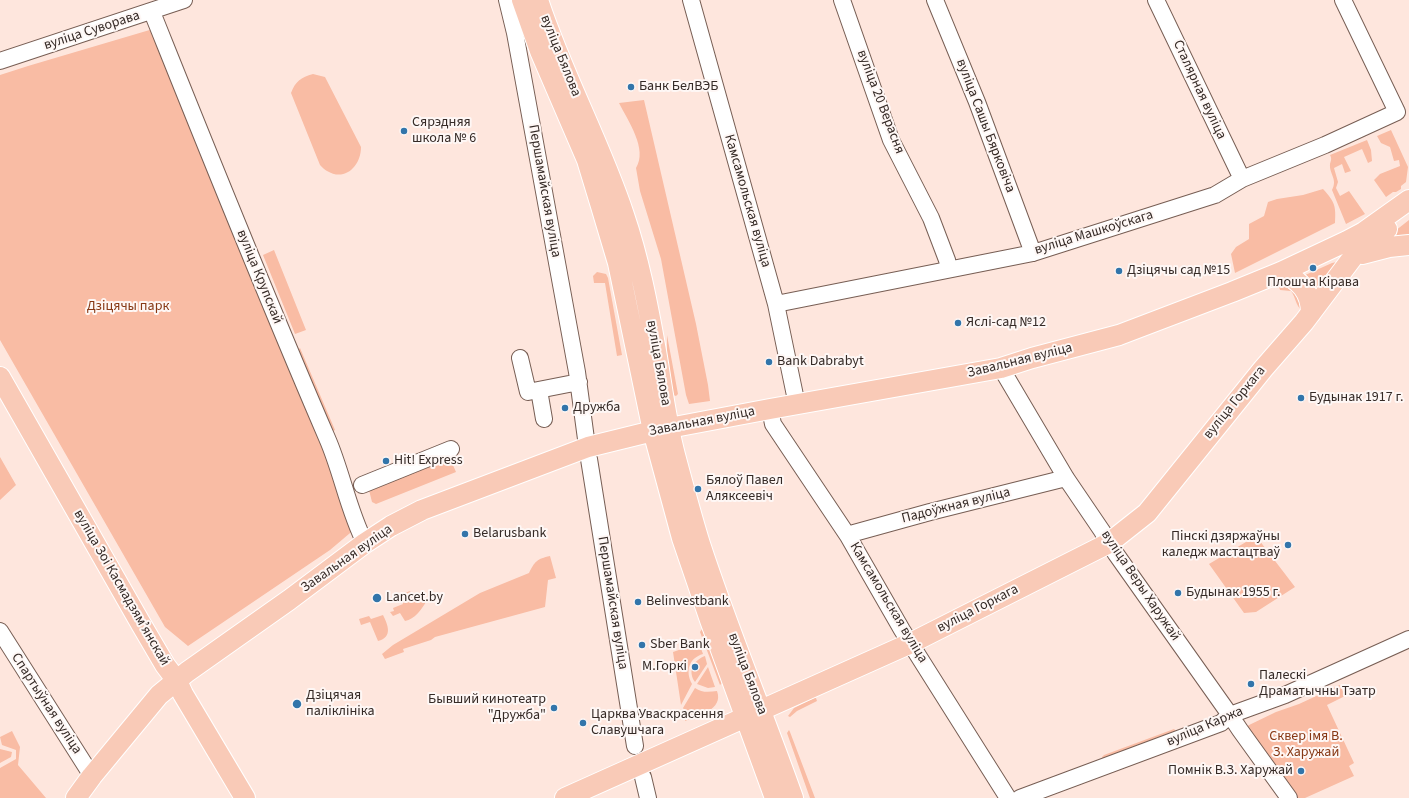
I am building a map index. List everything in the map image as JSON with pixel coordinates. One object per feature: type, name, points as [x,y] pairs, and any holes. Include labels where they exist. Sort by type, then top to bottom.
[{"type":"main road","name":"вуліца Бялова","points":[[522,0],[540,51],[586,160],[602,206],[661,429],[674,452],[700,544],[735,644],[775,798]]},
{"type":"main road","name":"вуліца Бялова","points":[[538,0],[561,61],[612,180],[625,217],[645,298],[661,429]]},
{"type":"main road","name":"Завальная вуліца","points":[[76,798],[92,776],[159,695],[187,672],[289,600],[365,543],[391,526],[422,510],[588,447],[661,429],[1001,368],[1032,358],[1120,336],[1281,272],[1347,241],[1364,232],[1409,200]]},
{"type":"main road","name":"вуліца Горкага","points":[[565,798],[910,643],[1109,543],[1147,513],[1253,381],[1310,313],[1353,257],[1409,210]]},
{"type":"main road","points":[[1353,257],[1388,247],[1409,246]]},
{"type":"main road","points":[[1281,272],[1289,275],[1301,285],[1309,295],[1311,302],[1310,313]]},
{"type":"main road","name":"вуліца Зоі Касмадзямʼянскай","points":[[0,377],[141,624],[165,665],[177,681],[245,798]]},
{"type":"main road","name":"вуліца Бялова","points":[[754,713],[793,798]]},
{"type":"street","name":"вуліца Суворава","points":[[0,61],[152,12],[184,0]]},
{"type":"street","name":"Першамайская вуліца","points":[[507,0],[518,49],[579,382],[586,439]]},
{"type":"street","name":"Камсамольская вуліца","points":[[691,0],[776,304],[797,404]]},
{"type":"street","name":"вуліца 20 Верасня","points":[[842,0],[891,140],[931,218],[947,260],[948,269]]},
{"type":"street","name":"вуліца Сашы Бярковіча","points":[[935,0],[976,102],[1033,253]]},
{"type":"street","name":"Сталярная вуліца","points":[[1156,0],[1242,180]]},
{"type":"street","name":"вуліца Машкоўскага","points":[[776,304],[1033,253],[1215,195],[1242,180],[1325,145],[1397,112],[1343,0]]},
{"type":"street","name":"вуліца Крупскай","points":[[152,12],[288,347],[336,458],[359,530],[365,543]]},
{"type":"street","points":[[520,358],[528,392],[579,382]]},
{"type":"street","name":"вуліца Веры Харужай","points":[[1001,368],[1066,478],[1109,543],[1289,798]]},
{"type":"street","points":[[539,390],[544,419]]},
{"type":"street","name":"Камсамольская вуліца","points":[[770,409],[773,424],[848,536],[910,643],[1008,798]]},
{"type":"street","points":[[362,485],[451,450]]},
{"type":"street","name":"Першамайская вуліца","points":[[589,459],[635,746]]},
{"type":"street","name":"Падоўжная вуліца","points":[[848,536],[930,512],[1066,478]]},
{"type":"street","name":"Спартыўная вуліца","points":[[0,631],[92,776]]},
{"type":"street","name":"вуліца Каржа","points":[[1020,798],[1221,723],[1230,715],[1285,695],[1409,639]]},
{"type":"street","points":[[643,777],[648,798]]},
{"type":"green space","name":"Дзіцячы парк","points":[[153,29],[356,528],[330,550],[188,646],[165,627],[0,340],[0,75]]},
{"type":"green space","points":[[313,74],[325,77],[361,147],[355,166],[346,173],[340,175],[326,171],[320,165],[291,93],[299,80]]},
{"type":"green space","points":[[644,100],[696,324],[710,401],[689,404],[686,395],[661,259],[640,191],[636,168],[640,152],[635,135],[619,103]]},
{"type":"green space","points":[[1391,130],[1408,167],[1406,182],[1401,186],[1401,189],[1386,197],[1374,180],[1380,174],[1400,166],[1399,160],[1394,161],[1390,147],[1381,143],[1377,136]]},
{"type":"green space","points":[[1367,140],[1371,150],[1372,161],[1368,163],[1362,149],[1344,157],[1351,171],[1345,173],[1342,164],[1334,168],[1338,182],[1336,188],[1340,196],[1349,191],[1365,214],[1346,224],[1332,190],[1334,180],[1330,168],[1330,155]]},
{"type":"green space","points":[[1323,189],[1334,204],[1335,223],[1235,273],[1231,254],[1236,247],[1249,239],[1249,224],[1264,216],[1268,202],[1303,195]]},
{"type":"green space","points":[[1409,220],[1409,241],[1396,238],[1394,236],[1395,231]]},
{"type":"green space","points":[[274,250],[306,330],[295,334],[263,255]]},
{"type":"green space","points":[[1337,262],[1317,291],[1303,276],[1332,263]]},
{"type":"green space","points":[[597,272],[606,274],[608,278],[622,355],[617,356],[605,283],[594,283],[593,276]]},
{"type":"green space","points":[[1278,284],[1285,284],[1298,289],[1302,311],[1291,291],[1280,290]]},
{"type":"green space","points":[[667,335],[678,394],[676,396],[673,395],[667,363]]},
{"type":"green space","points":[[300,348],[335,430],[329,433],[298,350]]},
{"type":"green space","points":[[0,457],[16,485],[0,500]]},
{"type":"green space","points":[[440,460],[448,460],[452,463],[456,472],[376,504],[372,502],[369,490]]},
{"type":"green space","points":[[1256,536],[1295,587],[1256,612],[1244,613],[1209,564]]},
{"type":"green space","points":[[550,556],[556,578],[548,580],[545,607],[435,637],[431,640],[403,649],[404,652],[385,659],[382,654],[393,645],[480,593],[529,573],[537,561]]},
{"type":"green space","points":[[410,591],[412,595],[423,591],[426,602],[415,616],[405,621],[400,613],[393,616],[390,612],[394,611],[393,608],[403,604],[400,595]]},
{"type":"green space","points":[[383,615],[388,630],[386,637],[378,641],[370,622],[361,625],[359,619],[369,616],[371,619]]},
{"type":"green space","points":[[702,629],[704,630],[722,683],[720,685],[700,632]]},
{"type":"green space","points":[[699,643],[703,654],[694,659],[690,666],[689,674],[692,684],[681,705],[673,652]]},
{"type":"green space","points":[[705,656],[707,664],[695,682],[692,674],[693,666],[698,660]]},
{"type":"green space","points":[[708,667],[715,687],[708,688],[697,684]]},
{"type":"green space","name":"Сквер імя В. З. Харужай","points":[[1340,685],[1345,696],[1327,705],[1354,763],[1349,766],[1354,776],[1305,798],[1297,798],[1247,726]]},
{"type":"green space","points":[[695,688],[708,692],[717,691],[717,703],[703,714],[685,721],[686,713],[683,708]]},
{"type":"green space","points":[[816,698],[817,701],[797,711],[790,717],[788,716],[794,708]]},
{"type":"green space","points":[[1174,729],[1176,731],[1175,734],[1103,759],[1102,757],[1104,755]]},
{"type":"green space","points":[[789,730],[815,798],[810,798],[787,733]]},
{"type":"green space","points":[[12,731],[20,747],[18,765],[46,798],[0,798],[0,768],[16,759],[16,750],[2,745],[0,737]]},
{"type":"green space","points":[[0,749],[12,752],[11,757],[0,763]]},
{"type":"place","name":"Банк БелВЭБ","points":[[631,87]]},
{"type":"place","name":"Сярэдняя школа № 6","points":[[404,131]]},
{"type":"place","name":"Плошча Кірава","points":[[1313,268]]},
{"type":"place","name":"Дзіцячы сад №15","points":[[1119,271]]},
{"type":"place","name":"Яслі-сад №12","points":[[958,323]]},
{"type":"place","name":"Bank Dabrabyt","points":[[769,362]]},
{"type":"place","name":"Будынак 1917 г.","points":[[1301,398]]},
{"type":"place","name":"Дружба","points":[[565,408]]},
{"type":"place","name":"Hit! Express","points":[[386,461]]},
{"type":"place","name":"Бялоў Павел Аляксеевіч","points":[[698,489]]},
{"type":"place","name":"Belarusbank","points":[[465,534]]},
{"type":"place","name":"Пінскі дзяржаўны каледж мастацтваў","points":[[1288,545]]},
{"type":"place","name":"Будынак 1955 г.","points":[[1178,593]]},
{"type":"place","name":"Lancet.by","points":[[377,598]]},
{"type":"place","name":"Belinvestbank","points":[[638,602]]},
{"type":"place","name":"Sber Bank","points":[[642,645]]},
{"type":"place","name":"М.Горкі","points":[[695,667]]},
{"type":"place","name":"Палескі Драматычны Тэатр","points":[[1251,684]]},
{"type":"place","name":"Дзіцячая паліклініка","points":[[297,704]]},
{"type":"place","name":"Бывший кинотеатр \"Дружба\"","points":[[554,708]]},
{"type":"place","name":"Царква Уваскрасення Славушчага","points":[[583,723]]},
{"type":"place","name":"Помнік В.З. Харужай","points":[[1301,771]]}]
